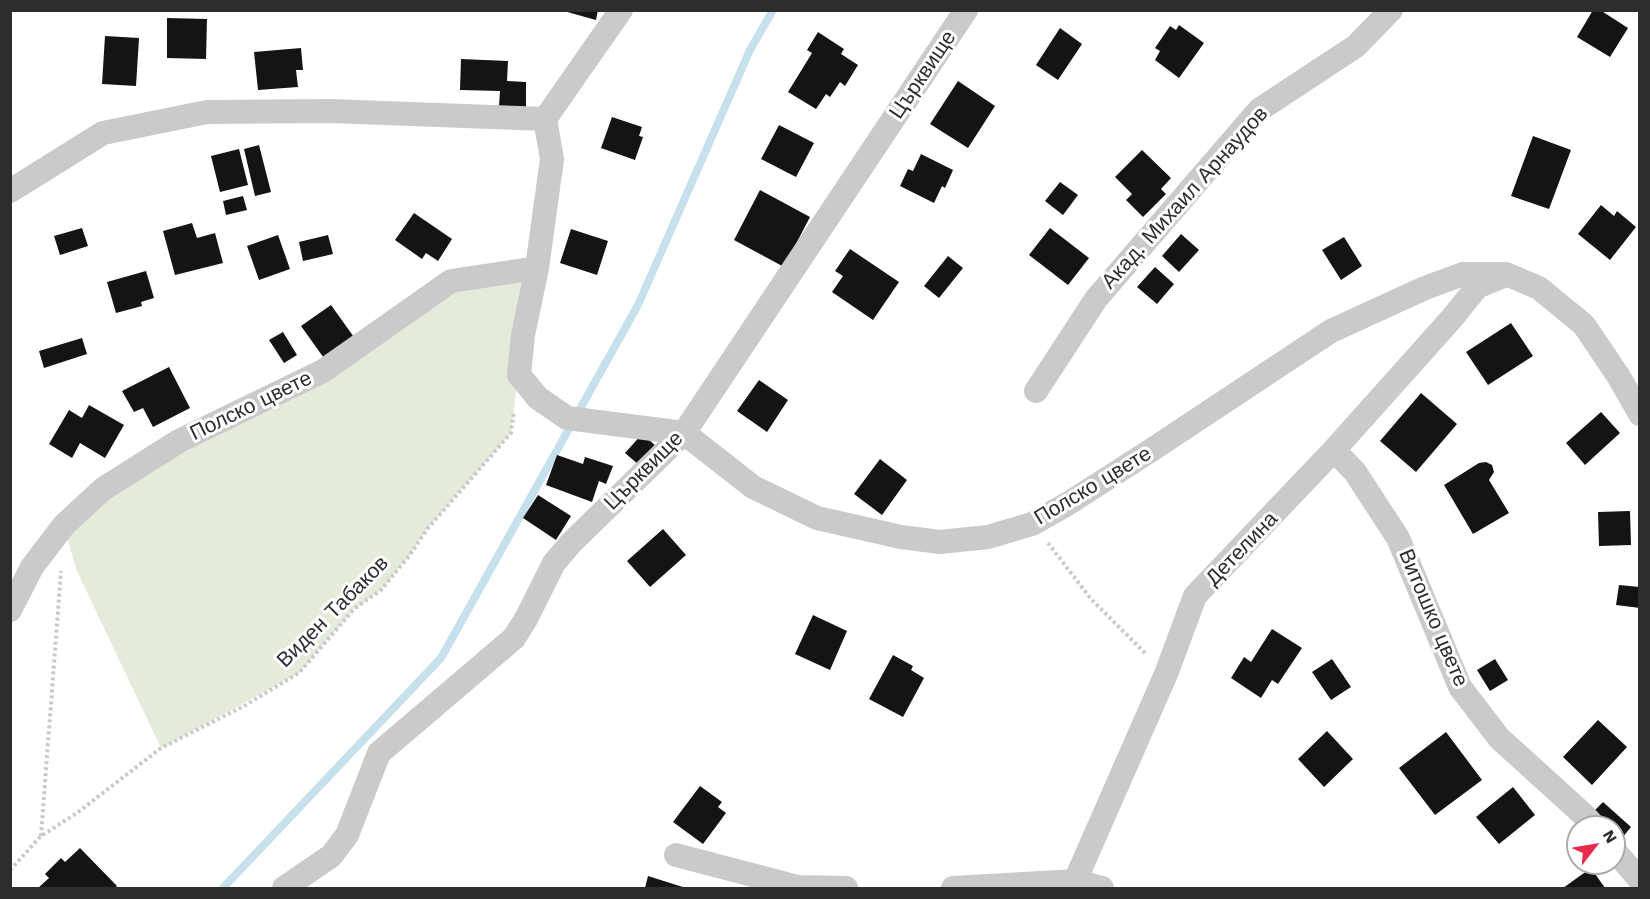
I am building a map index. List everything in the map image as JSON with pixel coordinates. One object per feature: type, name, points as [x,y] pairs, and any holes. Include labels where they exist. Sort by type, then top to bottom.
[{"type":"street","points":[[621,10],[545,119],[552,159],[537,268],[523,335],[519,375],[538,398],[567,418],[684,433]]},
{"type":"street","name":"Църквище","points":[[284,888],[331,856],[347,835],[379,753],[514,638],[554,563],[571,543],[684,433],[966,10]]},
{"type":"street","name":"Акад. Михаил Арнаудов","points":[[1036,391],[1096,299],[1259,110],[1356,46],[1391,10]]},
{"type":"street","points":[[10,191],[104,132],[207,112],[331,111],[545,119]]},
{"type":"street","name":"Полско цвете","points":[[10,610],[32,567],[64,525],[103,489],[170,447],[323,370],[451,281],[537,268]]},
{"type":"street","name":"Полско цвете","points":[[684,433],[753,487],[817,518],[901,537],[940,542],[988,537],[1032,524],[1069,503],[1331,331],[1425,288],[1463,274],[1506,274],[1539,288],[1584,325],[1640,414]]},
{"type":"street","name":"Детелина","points":[[1074,885],[1166,674],[1195,597],[1334,450],[1477,287],[1506,274]]},
{"type":"street","name":"Витошко цвете","points":[[1334,450],[1355,472],[1398,538],[1460,687],[1499,738],[1584,815]]},
{"type":"street","points":[[676,855],[798,887],[846,888]]},
{"type":"street","points":[[1626,864],[1640,880]]},
{"type":"street","points":[[953,888],[1074,885],[1102,888]]},
{"type":"path","name":"Виден Табаков","points":[[10,870],[41,836],[77,813],[161,748],[244,706],[299,673],[354,609],[381,590],[428,528],[511,433],[519,375]]},
{"type":"path","points":[[1032,524],[1090,599],[1166,674]]},
{"type":"path","points":[[41,836],[64,525]]},
{"type":"green space","points":[[537,268],[523,335],[511,433],[428,528],[381,590],[354,609],[299,673],[161,748],[76,569],[64,525],[103,489],[323,371],[451,281]]},
{"type":"building","points":[[560,10],[598,10],[596,20]]},
{"type":"building","points":[[1593,10],[1600,10],[1628,28],[1610,57],[1577,37]]},
{"type":"building","points":[[167,18],[207,19],[206,59],[167,58]]},
{"type":"building","points":[[1179,25],[1204,43],[1179,78],[1155,60],[1160,51],[1155,48],[1170,26],[1176,30]]},
{"type":"building","points":[[1060,28],[1082,44],[1058,80],[1036,65]]},
{"type":"building","points":[[818,32],[844,49],[841,54],[858,65],[845,86],[840,82],[830,97],[826,94],[816,109],[788,92],[812,53],[807,50]]},
{"type":"building","points":[[105,36],[139,38],[136,86],[102,84]]},
{"type":"building","points":[[301,48],[303,70],[296,70],[298,87],[258,90],[254,52]]},
{"type":"building","points":[[461,59],[508,61],[507,81],[526,82],[526,107],[499,106],[500,91],[460,90]]},
{"type":"building","points":[[958,81],[995,106],[968,148],[930,124]]},
{"type":"building","points":[[612,117],[642,127],[639,136],[643,137],[635,160],[601,148]]},
{"type":"building","points":[[779,125],[814,143],[796,177],[761,159]]},
{"type":"building","points":[[1533,136],[1571,150],[1549,209],[1511,196]]},
{"type":"building","points":[[259,145],[271,192],[255,196],[244,149]]},
{"type":"building","points":[[239,149],[248,185],[220,192],[211,156]]},
{"type":"building","points":[[1142,150],[1171,178],[1161,189],[1166,194],[1143,217],[1126,200],[1132,194],[1115,177]]},
{"type":"building","points":[[921,154],[953,170],[945,188],[942,186],[934,203],[900,186],[908,169],[913,171]]},
{"type":"building","points":[[1060,182],[1078,195],[1063,215],[1045,201]]},
{"type":"building","points":[[760,190],[810,217],[784,267],[734,240]]},
{"type":"building","points":[[243,196],[247,210],[226,215],[223,201]]},
{"type":"building","points":[[1601,205],[1614,216],[1617,211],[1636,227],[1610,260],[1578,234]]},
{"type":"building","points":[[414,213],[452,239],[438,261],[426,253],[422,259],[395,240]]},
{"type":"building","points":[[192,223],[197,238],[215,233],[223,263],[175,275],[163,231]]},
{"type":"building","points":[[82,228],[88,246],[60,255],[54,236]]},
{"type":"building","points":[[1050,228],[1089,258],[1068,285],[1029,255]]},
{"type":"building","points":[[571,229],[608,241],[597,275],[560,263]]},
{"type":"building","points":[[1181,234],[1199,250],[1179,272],[1162,256]]},
{"type":"building","points":[[278,235],[290,269],[259,280],[247,246]]},
{"type":"building","points":[[328,235],[333,254],[303,261],[299,242]]},
{"type":"building","points":[[1344,237],[1362,266],[1341,280],[1322,250]]},
{"type":"building","points":[[850,249],[899,282],[873,320],[832,292],[843,276],[835,271]]},
{"type":"building","points":[[948,256],[963,268],[939,298],[924,286]]},
{"type":"building","points":[[1155,267],[1174,284],[1157,304],[1137,287]]},
{"type":"building","points":[[146,271],[154,298],[141,302],[142,306],[116,313],[107,282]]},
{"type":"building","points":[[331,305],[356,340],[326,361],[301,326]]},
{"type":"building","points":[[1511,323],[1533,356],[1488,385],[1466,352]]},
{"type":"building","points":[[283,332],[297,355],[284,363],[269,340]]},
{"type":"building","points":[[82,338],[87,354],[44,368],[39,351]]},
{"type":"building","points":[[169,367],[190,408],[153,427],[143,408],[134,412],[122,391]]},
{"type":"building","points":[[759,380],[788,400],[767,432],[737,411]]},
{"type":"building","points":[[1421,393],[1457,424],[1416,472],[1380,441]]},
{"type":"building","points":[[89,405],[124,425],[105,458],[80,443],[72,458],[49,444],[69,410],[82,418]]},
{"type":"building","points":[[1601,412],[1620,433],[1585,465],[1566,443]]},
{"type":"building","points":[[642,434],[656,446],[639,465],[625,453]]},
{"type":"building","points":[[557,455],[583,464],[585,457],[613,466],[606,484],[599,481],[592,502],[546,485]]},
{"type":"building","points":[[880,459],[907,480],[882,515],[854,494]]},
{"type":"building","points":[[1486,462],[1492,465],[1494,472],[1489,480],[1509,513],[1473,534],[1444,485],[1479,463]]},
{"type":"building","points":[[538,495],[571,516],[556,540],[523,518]]},
{"type":"building","points":[[1630,511],[1631,545],[1599,546],[1598,512]]},
{"type":"building","points":[[663,529],[686,555],[650,587],[627,561]]},
{"type":"building","points":[[1619,585],[1640,587],[1640,608],[1616,605]]},
{"type":"building","points":[[813,615],[847,631],[830,670],[795,654]]},
{"type":"building","points":[[1272,629],[1302,648],[1278,684],[1272,680],[1261,698],[1231,678],[1244,657],[1251,662]]},
{"type":"building","points":[[893,655],[913,666],[911,670],[924,678],[903,717],[869,699]]},
{"type":"building","points":[[1332,659],[1351,687],[1331,700],[1312,672]]},
{"type":"building","points":[[1495,659],[1508,680],[1490,691],[1477,670]]},
{"type":"building","points":[[1598,720],[1627,747],[1592,785],[1563,757]]},
{"type":"building","points":[[1327,731],[1353,759],[1324,787],[1298,759]]},
{"type":"building","points":[[1446,732],[1482,780],[1435,815],[1399,768]]},
{"type":"building","points":[[700,786],[722,802],[718,807],[726,813],[703,844],[673,822]]},
{"type":"building","points":[[1513,787],[1535,815],[1499,844],[1476,817]]},
{"type":"building","points":[[1603,802],[1618,815],[1596,815],[1593,812]]},
{"type":"building","points":[[1626,823],[1631,827],[1626,833]]},
{"type":"building","points":[[80,848],[117,886],[115,888],[38,888],[49,878],[45,874],[61,858],[65,862]]},
{"type":"building","points":[[1581,875],[1596,875],[1605,888],[1563,888]]},
{"type":"building","points":[[648,876],[686,888],[645,888]]},
{"type":"waterway","points":[[223,888],[441,658],[638,305],[750,50],[773,10]]}]
